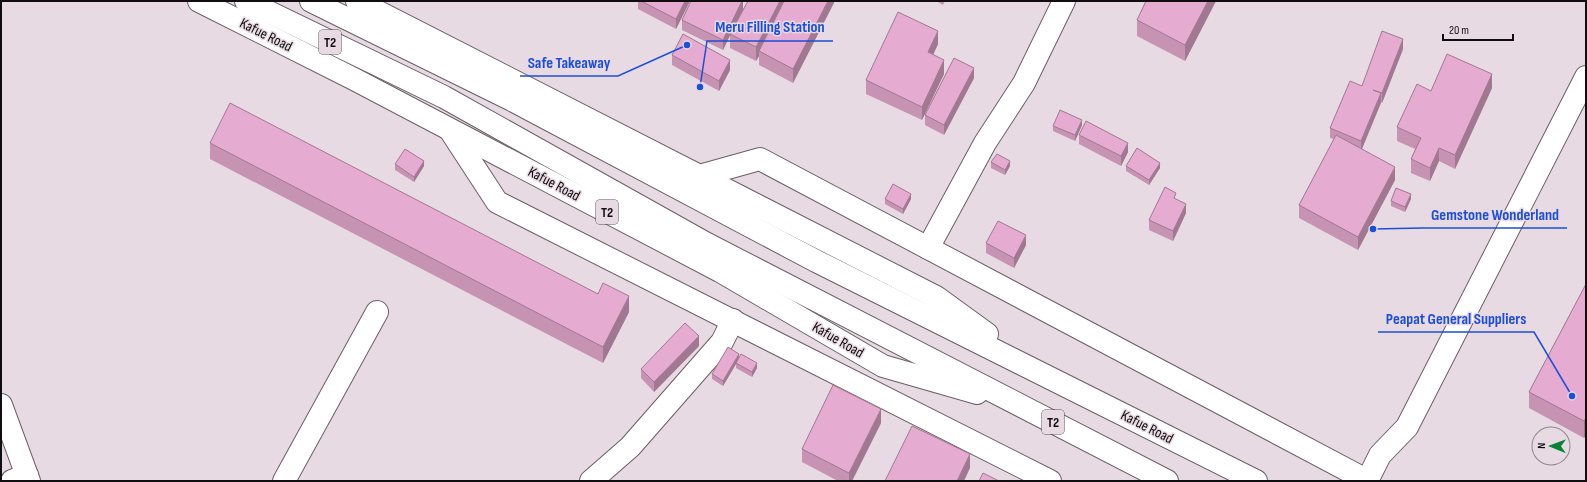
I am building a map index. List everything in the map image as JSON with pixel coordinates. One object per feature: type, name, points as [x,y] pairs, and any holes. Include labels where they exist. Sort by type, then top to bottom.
[{"type":"main road","name":"Kafue Road","points":[[199,1],[720,271],[883,366],[1020,405]]},
{"type":"main road","name":"Kafue Road","points":[[246,1],[444,97],[707,244],[1020,405],[1155,479]]},
{"type":"main road","name":"Kafue Road","points":[[311,1],[512,100],[809,257],[1256,481]]},
{"type":"main road","name":"Kafue Road","points":[[358,1],[389,19],[477,61],[936,297],[1038,372]]},
{"type":"main road","points":[[928,248],[985,143],[1024,83],[1064,1]]},
{"type":"main road","points":[[699,176],[760,159],[1368,481],[1380,455],[1407,427],[1586,77]]},
{"type":"main road","points":[[450,130],[497,202],[1050,481]]},
{"type":"main road","points":[[284,481],[377,312]]},
{"type":"main road","points":[[591,481],[630,447],[722,342],[733,320]]},
{"type":"main road","points":[[1,405],[23,479]]},
{"type":"building","points":[[641,1],[685,1],[676,19]]},
{"type":"building","points":[[691,1],[742,1],[723,40],[682,20]]},
{"type":"building","points":[[748,1],[780,1],[756,47],[730,34]]},
{"type":"building","points":[[784,1],[828,1],[793,69],[759,51]]},
{"type":"building","points":[[1146,1],[1208,1],[1185,45],[1137,20]]},
{"type":"building","points":[[898,12],[938,31],[928,52],[944,60],[922,107],[866,80]]},
{"type":"building","points":[[1382,31],[1403,39],[1382,93],[1373,90],[1381,93],[1361,141],[1330,128],[1350,81],[1362,86]]},
{"type":"building","points":[[683,34],[730,60],[719,81],[672,55]]},
{"type":"building","points":[[1447,54],[1492,74],[1455,155],[1439,148],[1430,168],[1411,159],[1421,138],[1397,127],[1417,84],[1431,91]]},
{"type":"building","points":[[954,58],[974,68],[944,125],[925,115]]},
{"type":"building","points":[[230,103],[598,294],[603,283],[629,296],[603,347],[210,143]]},
{"type":"building","points":[[1060,110],[1082,120],[1075,135],[1053,126]]},
{"type":"building","points":[[1086,121],[1128,143],[1121,156],[1079,135]]},
{"type":"building","points":[[1336,135],[1395,167],[1358,237],[1299,205]]},
{"type":"building","points":[[1137,148],[1160,163],[1149,180],[1126,166]]},
{"type":"building","points":[[405,149],[424,161],[414,177],[395,164]]},
{"type":"building","points":[[997,154],[1010,161],[1005,170],[991,162]]},
{"type":"building","points":[[893,184],[911,194],[903,209],[885,199]]},
{"type":"building","points":[[1165,187],[1176,193],[1174,198],[1186,204],[1173,231],[1149,220]]},
{"type":"building","points":[[1396,188],[1411,194],[1405,207],[1391,201]]},
{"type":"building","points":[[998,221],[1026,235],[1014,258],[986,243]]},
{"type":"building","points":[[1586,284],[1586,418],[1584,421],[1529,392]]},
{"type":"building","points":[[685,323],[699,336],[654,382],[641,369]]},
{"type":"building","points":[[728,347],[739,354],[723,381],[712,374]]},
{"type":"building","points":[[741,354],[757,363],[752,372],[736,363]]},
{"type":"building","points":[[833,385],[881,409],[849,473],[802,449]]},
{"type":"building","points":[[912,426],[970,454],[957,481],[885,481]]},
{"type":"building","points":[[983,473],[999,481],[979,481]]},
{"type":"place","name":"Safe Takeaway","points":[[687,45]]},
{"type":"place","name":"Meru Filling Station","points":[[700,87]]},
{"type":"place","name":"Gemstone Wonderland","points":[[1373,229]]},
{"type":"place","name":"Peapat General Suppliers","points":[[1572,396]]}]
